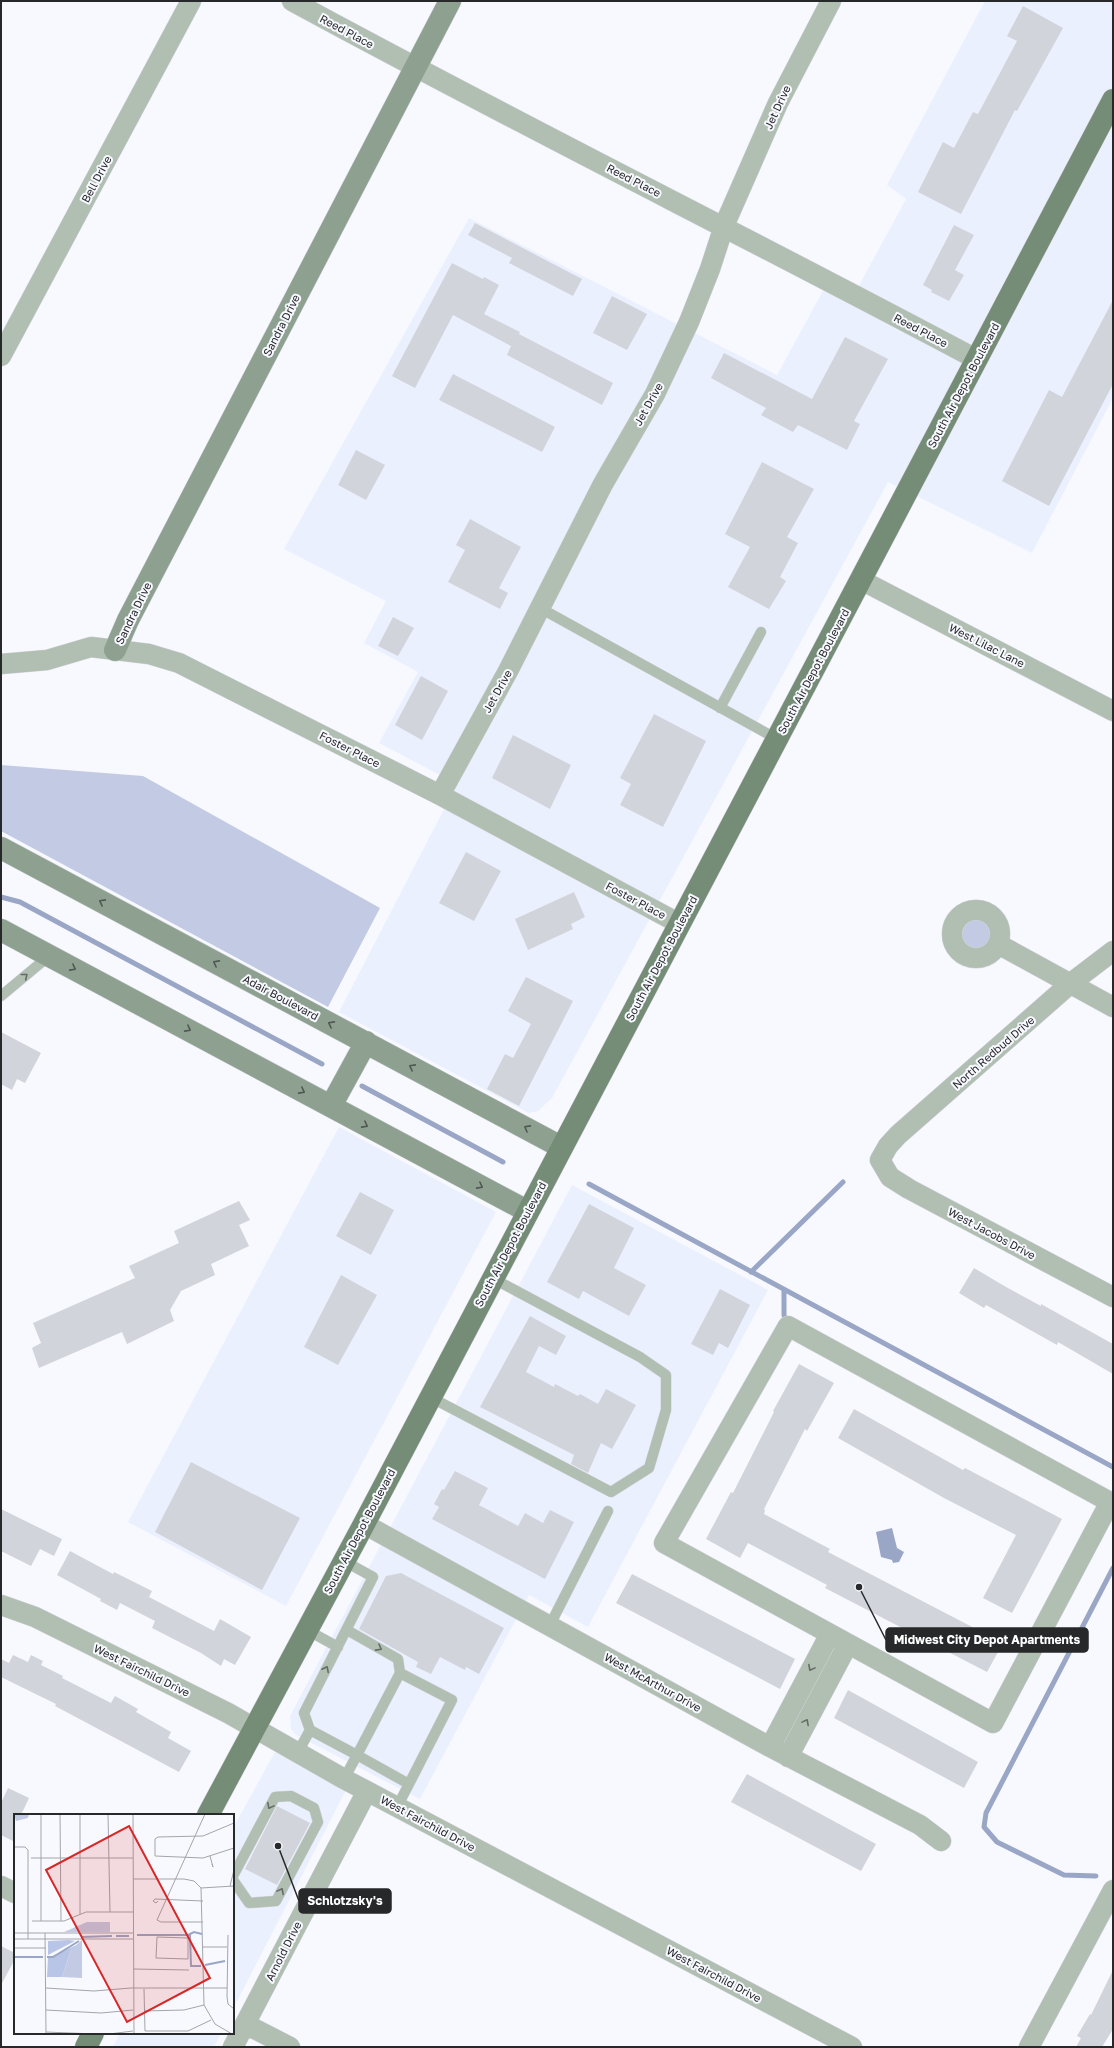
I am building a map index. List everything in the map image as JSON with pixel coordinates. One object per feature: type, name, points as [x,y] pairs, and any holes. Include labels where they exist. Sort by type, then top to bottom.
[{"type":"main road","name":"South Air Depot Boulevard","points":[[209,1814],[364,1524],[527,1211],[680,924],[1113,100]]},
{"type":"main road","points":[[86,2047],[92,2034]]},
{"type":"street","name":"Bell Drive","points":[[1,356],[190,1]]},
{"type":"street","name":"Reed Place","points":[[292,1],[414,67],[724,226],[976,359]]},
{"type":"street","name":"Sandra Drive","points":[[115,650],[128,620],[414,67],[450,1]]},
{"type":"street","name":"Jet Drive","points":[[440,795],[508,671],[603,484],[655,394],[694,309],[710,269],[724,226],[778,103],[831,1]]},
{"type":"street","name":"West Lilac Lane","points":[[861,580],[1113,711]]},
{"type":"street","name":"Foster Place","points":[[1,664],[47,660],[91,646],[150,654],[179,664],[440,795],[680,924]]},
{"type":"street","name":"Adair Boulevard","points":[[1,848],[561,1147]]},
{"type":"street","points":[[1,930],[527,1211]]},
{"type":"street","points":[[998,944],[1113,1007]]},
{"type":"street","name":"North Redbud Drive","points":[[880,1160],[888,1146],[898,1135],[1071,983],[1113,951]]},
{"type":"street","points":[[331,1106],[366,1042]]},
{"type":"street","name":"West Jacobs Drive","points":[[880,1160],[890,1177],[909,1189],[1113,1297]]},
{"type":"street","points":[[788,1326],[1110,1502],[993,1723],[830,1634],[664,1543],[788,1326]]},
{"type":"street","name":"West McArthur Drive","points":[[364,1524],[788,1757],[920,1825],[941,1841]]},
{"type":"street","name":"West Fairchild Drive","points":[[1,1605],[35,1617],[228,1713],[297,1754],[852,2047]]},
{"type":"street","points":[[770,1747],[830,1634]]},
{"type":"street","points":[[788,1757],[848,1644]]},
{"type":"street","name":"Arnold Drive","points":[[232,2047],[246,2024],[367,1791]]},
{"type":"street","points":[[1,1886],[14,1892]]},
{"type":"street","points":[[1029,2047],[1113,1890]]},
{"type":"street","points":[[246,2024],[290,2047]]},
{"type":"lane","points":[[540,608],[777,739]]},
{"type":"lane","points":[[720,708],[761,632]]},
{"type":"lane","points":[[1,996],[49,956]]},
{"type":"lane","points":[[430,1396],[612,1492],[649,1468],[666,1410],[666,1375],[640,1357],[492,1278]]},
{"type":"lane","points":[[550,1625],[608,1511]]},
{"type":"lane","points":[[344,1561],[373,1578],[304,1713],[310,1730],[409,1784]]},
{"type":"lane","points":[[306,1630],[338,1647]]},
{"type":"lane","points":[[344,1779],[400,1673],[398,1659],[347,1630]]},
{"type":"lane","points":[[397,1807],[452,1700],[400,1673]]},
{"type":"lane","points":[[297,1754],[310,1730]]},
{"type":"lane","points":[[234,1874],[275,1797],[291,1796],[314,1808],[318,1822],[276,1901],[249,1903],[234,1881]]},
{"type":"shaded area","points":[[985,1],[1113,1],[1113,398],[1032,553],[888,482],[552,1098],[538,1111],[529,1113],[339,1012],[457,784],[379,743],[418,672],[364,643],[386,601],[284,549],[469,218],[777,375],[824,289],[850,302],[906,199],[887,185]]},
{"type":"shaded area","points":[[1,765],[143,776],[380,908],[328,1007],[1,831]]},
{"type":"shaded area","points":[[976,920],[986,924],[990,934],[986,944],[976,948],[966,944],[962,934],[966,924]]},
{"type":"shaded area","points":[[339,1127],[496,1212],[286,1606],[128,1522]]},
{"type":"shaded area","points":[[572,1185],[768,1290],[588,1627],[529,1595],[420,1799],[296,1735],[291,1729],[290,1716]]},
{"type":"shaded area","points":[[892,1528],[897,1548],[904,1552],[899,1562],[893,1563],[892,1560],[881,1557],[876,1532]]},
{"type":"shaded area","points":[[275,1752],[346,1790],[234,2007],[234,1826]]},
{"type":"shaded area","points":[[120,2034],[220,2034],[214,2047],[113,2047]]},
{"type":"building","points":[[1023,6],[1063,28],[1017,111],[1015,110],[961,214],[918,192],[943,142],[954,148],[973,112],[978,114],[1017,41],[1007,36]]},
{"type":"building","points":[[475,223],[582,279],[573,296],[509,263],[512,258],[468,235]]},
{"type":"building","points":[[954,225],[974,235],[955,270],[964,275],[949,301],[931,292],[932,290],[923,285]]},
{"type":"building","points":[[452,263],[483,279],[484,277],[499,285],[484,314],[613,383],[602,405],[507,355],[511,346],[453,315],[415,388],[392,376]]},
{"type":"building","points":[[612,296],[647,314],[627,350],[593,333]]},
{"type":"building","points":[[1113,300],[1113,384],[1049,506],[1002,481],[1049,390],[1062,397]]},
{"type":"building","points":[[845,337],[888,359],[854,421],[860,424],[847,450],[798,425],[793,432],[761,415],[766,408],[711,378],[724,353],[812,399]]},
{"type":"building","points":[[453,374],[555,427],[542,452],[439,400]]},
{"type":"building","points":[[356,450],[385,465],[366,500],[338,485]]},
{"type":"building","points":[[762,462],[814,489],[787,537],[798,543],[780,577],[786,581],[769,609],[728,587],[750,547],[725,534]]},
{"type":"building","points":[[470,519],[521,547],[499,588],[508,593],[500,609],[448,582],[465,550],[456,545]]},
{"type":"building","points":[[393,617],[414,628],[398,656],[378,646]]},
{"type":"building","points":[[421,676],[448,691],[422,740],[395,725]]},
{"type":"building","points":[[654,714],[706,741],[663,827],[620,805],[631,784],[620,778]]},
{"type":"building","points":[[513,735],[571,765],[550,809],[492,778]]},
{"type":"building","points":[[466,852],[501,871],[474,921],[439,903]]},
{"type":"building","points":[[574,892],[585,917],[571,924],[573,929],[528,950],[515,919]]},
{"type":"building","points":[[526,977],[573,1001],[519,1106],[487,1089],[505,1054],[513,1058],[531,1024],[508,1011]]},
{"type":"building","points":[[1,1032],[41,1053],[25,1083],[17,1079],[12,1090],[1,1084]]},
{"type":"building","points":[[360,1192],[394,1210],[371,1255],[336,1236]]},
{"type":"building","points":[[239,1201],[250,1220],[239,1225],[249,1246],[211,1264],[215,1275],[181,1291],[170,1310],[174,1321],[127,1344],[122,1332],[39,1368],[32,1348],[41,1343],[33,1323],[135,1278],[129,1266],[179,1243],[174,1231]]},
{"type":"building","points":[[589,1204],[634,1228],[614,1268],[646,1285],[629,1316],[583,1291],[579,1299],[547,1282]]},
{"type":"building","points":[[974,1268],[1006,1287],[1041,1306],[1041,1304],[1113,1344],[1113,1374],[1058,1342],[1057,1345],[986,1305],[984,1308],[959,1293]]},
{"type":"building","points":[[341,1275],[377,1295],[338,1365],[304,1347]]},
{"type":"building","points":[[720,1289],[750,1305],[728,1348],[719,1343],[713,1355],[691,1344]]},
{"type":"building","points":[[530,1316],[566,1336],[556,1355],[539,1346],[526,1372],[554,1387],[555,1384],[578,1396],[580,1394],[598,1404],[606,1389],[636,1405],[612,1449],[601,1443],[588,1473],[571,1464],[574,1455],[480,1407]]},
{"type":"building","points":[[799,1364],[834,1383],[807,1431],[805,1429],[764,1509],[764,1514],[830,1549],[828,1552],[1003,1643],[987,1672],[825,1588],[827,1585],[748,1543],[740,1558],[706,1539],[731,1492],[733,1493],[774,1412],[773,1411]]},
{"type":"building","points":[[854,1409],[963,1470],[965,1468],[1062,1519],[1012,1613],[983,1598],[1016,1535],[944,1498],[838,1438]]},
{"type":"building","points":[[191,1462],[300,1518],[262,1590],[155,1532]]},
{"type":"building","points":[[455,1471],[488,1488],[479,1505],[518,1526],[525,1513],[543,1523],[550,1510],[574,1522],[545,1579],[432,1519],[439,1507],[434,1504],[442,1489],[444,1490]]},
{"type":"building","points":[[1,1509],[62,1539],[54,1556],[40,1549],[31,1566],[1,1551]]},
{"type":"building","points":[[70,1551],[113,1574],[114,1572],[152,1591],[149,1597],[214,1631],[220,1619],[251,1637],[235,1665],[224,1659],[221,1666],[201,1653],[152,1628],[155,1621],[120,1603],[117,1610],[100,1601],[101,1599],[57,1575]]},
{"type":"building","points":[[401,1573],[504,1628],[479,1674],[466,1667],[465,1670],[440,1657],[431,1674],[416,1667],[418,1662],[359,1629],[386,1576]]},
{"type":"building","points":[[632,1574],[795,1659],[780,1689],[616,1603]]},
{"type":"building","points":[[13,1655],[28,1662],[31,1655],[43,1661],[41,1665],[63,1676],[62,1678],[111,1703],[115,1696],[138,1709],[136,1712],[171,1732],[168,1738],[191,1751],[179,1772],[55,1706],[56,1704],[1,1677],[1,1659],[9,1663]]},
{"type":"building","points":[[848,1690],[978,1762],[964,1788],[834,1718]]},
{"type":"building","points":[[747,1774],[876,1844],[861,1871],[731,1802]]},
{"type":"building","points":[[8,1788],[29,1798],[21,1814],[14,1814],[14,1842],[1,1835],[1,1803]]},
{"type":"building","points":[[277,1806],[310,1823],[277,1885],[245,1869]]},
{"type":"building","points":[[1,1946],[14,1952],[14,1961],[1,1985]]},
{"type":"building","points":[[1113,1970],[1113,2029],[1102,2047],[1076,2047],[1081,2038],[1077,2036],[1090,2014],[1091,2015]]},
{"type":"waterway","points":[[1,897],[20,902],[322,1064]]},
{"type":"waterway","points":[[362,1086],[503,1162]]},
{"type":"waterway","points":[[751,1272],[843,1182]]},
{"type":"waterway","points":[[589,1184],[1113,1467]]},
{"type":"waterway","points":[[784,1291],[784,1315],[786,1322]]},
{"type":"waterway","points":[[1096,1876],[1064,1875],[997,1842],[984,1827],[986,1813],[1113,1568]]},
{"type":"place","name":"Midwest City Depot Apartments","points":[[859,1587]]},
{"type":"place","name":"Schlotzsky's","points":[[278,1846]]}]
